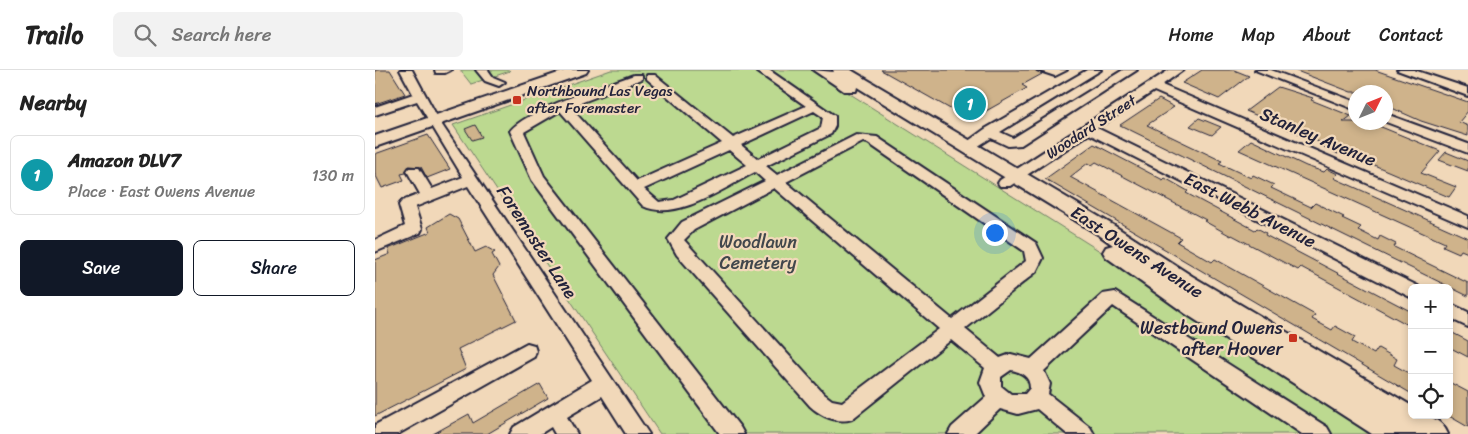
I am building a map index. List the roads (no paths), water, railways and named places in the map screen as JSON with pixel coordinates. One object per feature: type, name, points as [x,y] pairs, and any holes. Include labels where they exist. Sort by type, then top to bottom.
[{"type":"main road","points":[[375,142],[581,70]]},
{"type":"main road","name":"East Owens Avenue","points":[[821,70],[1011,180],[1106,230],[1243,319],[1434,434]]},
{"type":"main road","name":"East Owens Avenue","points":[[840,70],[967,147],[1011,180],[1195,308],[1396,434]]},
{"type":"street","name":"Foremaster Lane","points":[[406,70],[434,122],[638,434]]},
{"type":"street","points":[[482,70],[489,79],[499,82]]},
{"type":"street","points":[[562,106],[648,203],[657,207],[677,205],[825,131],[829,126],[829,116],[761,70]]},
{"type":"street","points":[[1043,70],[1055,73],[1061,70]]},
{"type":"street","points":[[990,132],[1008,142],[1017,142],[1131,70]]},
{"type":"street","name":"Woodard Street","points":[[1011,180],[1177,70]]},
{"type":"street","points":[[1261,70],[1348,103]]},
{"type":"street","points":[[1403,70],[1468,92]]},
{"type":"street","points":[[733,434],[537,177],[517,131],[532,120],[648,72],[756,166],[997,367]]},
{"type":"street","points":[[967,147],[1090,73],[1107,85]]},
{"type":"street","name":"Stanley Avenue","points":[[1153,86],[1468,222]]},
{"type":"street","points":[[375,111],[420,96]]},
{"type":"street","points":[[634,188],[815,106]]},
{"type":"street","points":[[1393,121],[1468,150]]},
{"type":"street","name":"East Webb Avenue","points":[[1089,129],[1408,289]]},
{"type":"street","points":[[861,138],[868,138],[1030,247],[1036,256],[1031,268],[951,329],[845,412],[827,408],[817,400],[683,251],[675,239],[688,226],[861,138]]},
{"type":"street","points":[[415,171],[429,196]]},
{"type":"street","points":[[375,246],[414,229],[407,204],[472,179]]},
{"type":"street","points":[[1033,370],[1109,299],[1115,299],[1320,434]]},
{"type":"street","points":[[1453,312],[1468,320]]},
{"type":"street","points":[[378,434],[527,351]]},
{"type":"street","points":[[1019,362],[1033,370],[1040,383],[1037,397],[1023,405],[1006,403],[993,392],[990,378],[997,367],[1003,363],[1019,362]]},
{"type":"street","points":[[521,434],[605,383]]},
{"type":"street","points":[[1037,397],[1083,434]]},
{"type":"street","points":[[959,434],[998,398]]},
{"type":"street","points":[[554,414],[566,434]]},
{"type":"place","name":"Northbound Las Vegas after Foremaster","points":[[517,100]]},
{"type":"place","name":"Amazon DLV7","points":[[970,104]]},
{"type":"place","name":"Westbound Owens after Hoover","points":[[1293,338]]},
{"type":"park label","name":"Woodlawn Cemetery","points":[[758,252]]}]
